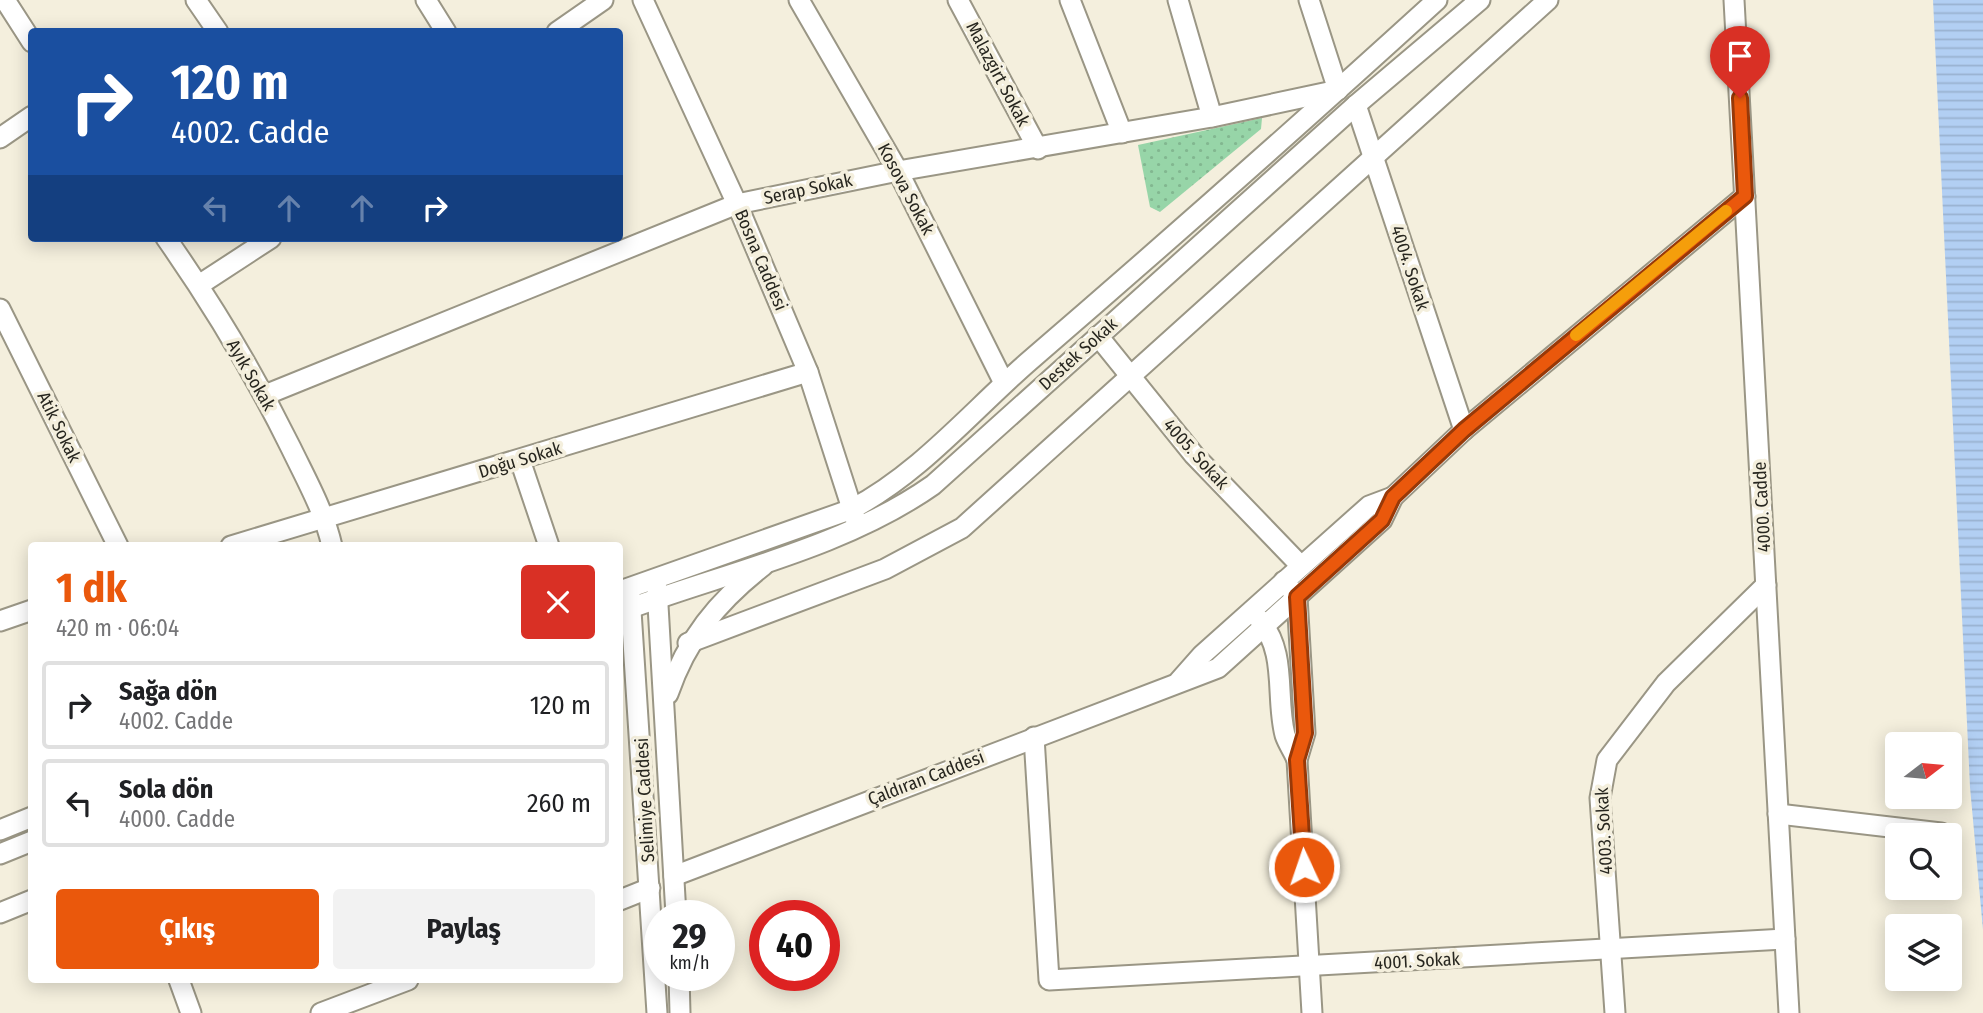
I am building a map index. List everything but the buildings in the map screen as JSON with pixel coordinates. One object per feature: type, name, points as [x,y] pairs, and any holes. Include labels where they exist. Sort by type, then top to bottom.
[{"type":"street","points":[[5,0],[28,36]]},
{"type":"street","points":[[196,0],[215,28]]},
{"type":"street","points":[[426,0],[444,28]]},
{"type":"street","points":[[563,28],[603,0]]},
{"type":"street","name":"Bosna Caddesi","points":[[643,0],[737,204],[808,372],[859,529]]},
{"type":"street","name":"Kosova Sokak","points":[[799,0],[898,170],[1004,383]]},
{"type":"street","name":"Malazgirt Sokak","points":[[958,0],[1038,149]]},
{"type":"street","points":[[1070,0],[1122,133]]},
{"type":"street","points":[[1178,0],[1212,117]]},
{"type":"street","points":[[1309,0],[1338,90]]},
{"type":"street","name":"Destek Sokak","points":[[625,589],[852,509],[879,494],[914,468],[1004,383],[1437,0]]},
{"type":"street","name":"Destek Sokak","points":[[626,610],[859,529],[900,508],[933,485],[1356,105],[1480,0]]},
{"type":"street","points":[[688,643],[885,569],[962,528],[1548,0]]},
{"type":"street","name":"4000. Cadde","points":[[1734,0],[1789,1013]]},
{"type":"street","name":"Serap Sokak","points":[[265,395],[737,204],[898,170],[1038,149],[1212,117],[1338,90]]},
{"type":"street","name":"4004. Sokak","points":[[1356,105],[1464,430]]},
{"type":"street","points":[[0,138],[28,119]]},
{"type":"street","points":[[1393,497],[1464,430],[1745,196]]},
{"type":"street","name":"Ayık Sokak","points":[[169,242],[199,285],[265,395],[326,518],[331,542]]},
{"type":"street","points":[[199,285],[265,242]]},
{"type":"street","name":"Atik Sokak","points":[[0,309],[116,542]]},
{"type":"street","name":"4005. Sokak","points":[[1098,336],[1195,455],[1301,566]]},
{"type":"street","name":"Doğu Sokak","points":[[244,542],[808,372]]},
{"type":"street","points":[[520,460],[548,542]]},
{"type":"street","name":"Çaldıran Caddesi","points":[[1178,682],[1251,610],[1369,506],[1393,497]]},
{"type":"street","name":"Çaldıran Caddesi","points":[[674,876],[1218,668],[1382,520],[1393,497]]},
{"type":"street","points":[[664,705],[688,643],[724,598],[775,557]]},
{"type":"street","name":"Selimiye Caddesi","points":[[656,576],[675,900]]},
{"type":"street","points":[[1284,581],[1297,597],[1305,733],[1297,760],[1312,1013]]},
{"type":"street","name":"4003. Sokak","points":[[1615,1013],[1600,798],[1607,760],[1666,683],[1766,585]]},
{"type":"street","name":"Selimiye Caddesi","points":[[625,589],[638,698],[657,1013]]},
{"type":"street","points":[[1251,610],[1265,626],[1280,671],[1285,736],[1297,760]]},
{"type":"street","points":[[0,621],[28,613]]},
{"type":"street","points":[[623,679],[638,698]]},
{"type":"street","name":"4001. Sokak","points":[[1034,737],[1049,979],[1309,967],[1785,939]]},
{"type":"street","points":[[1778,814],[1885,826]]},
{"type":"street","points":[[0,830],[28,819]]},
{"type":"street","points":[[0,854],[28,844]]},
{"type":"street","points":[[623,899],[650,888]]},
{"type":"street","points":[[0,913],[28,902]]},
{"type":"street","points":[[180,983],[191,1013]]},
{"type":"street","points":[[321,1013],[400,983]]},
{"type":"street","points":[[679,991],[680,1013]]},
{"type":"green space","points":[[1262,118],[1261,129],[1160,212],[1150,207],[1138,145]]},
{"type":"water","points":[[1933,0],[1983,0],[1983,930],[1970,787]]},
{"type":"slow traffic","points":[[1576,335],[1726,211]]},
{"type":"route","points":[[1304,867],[1297,760],[1305,733],[1297,597],[1382,520],[1393,497],[1464,430],[1745,196],[1740,98]]}]
